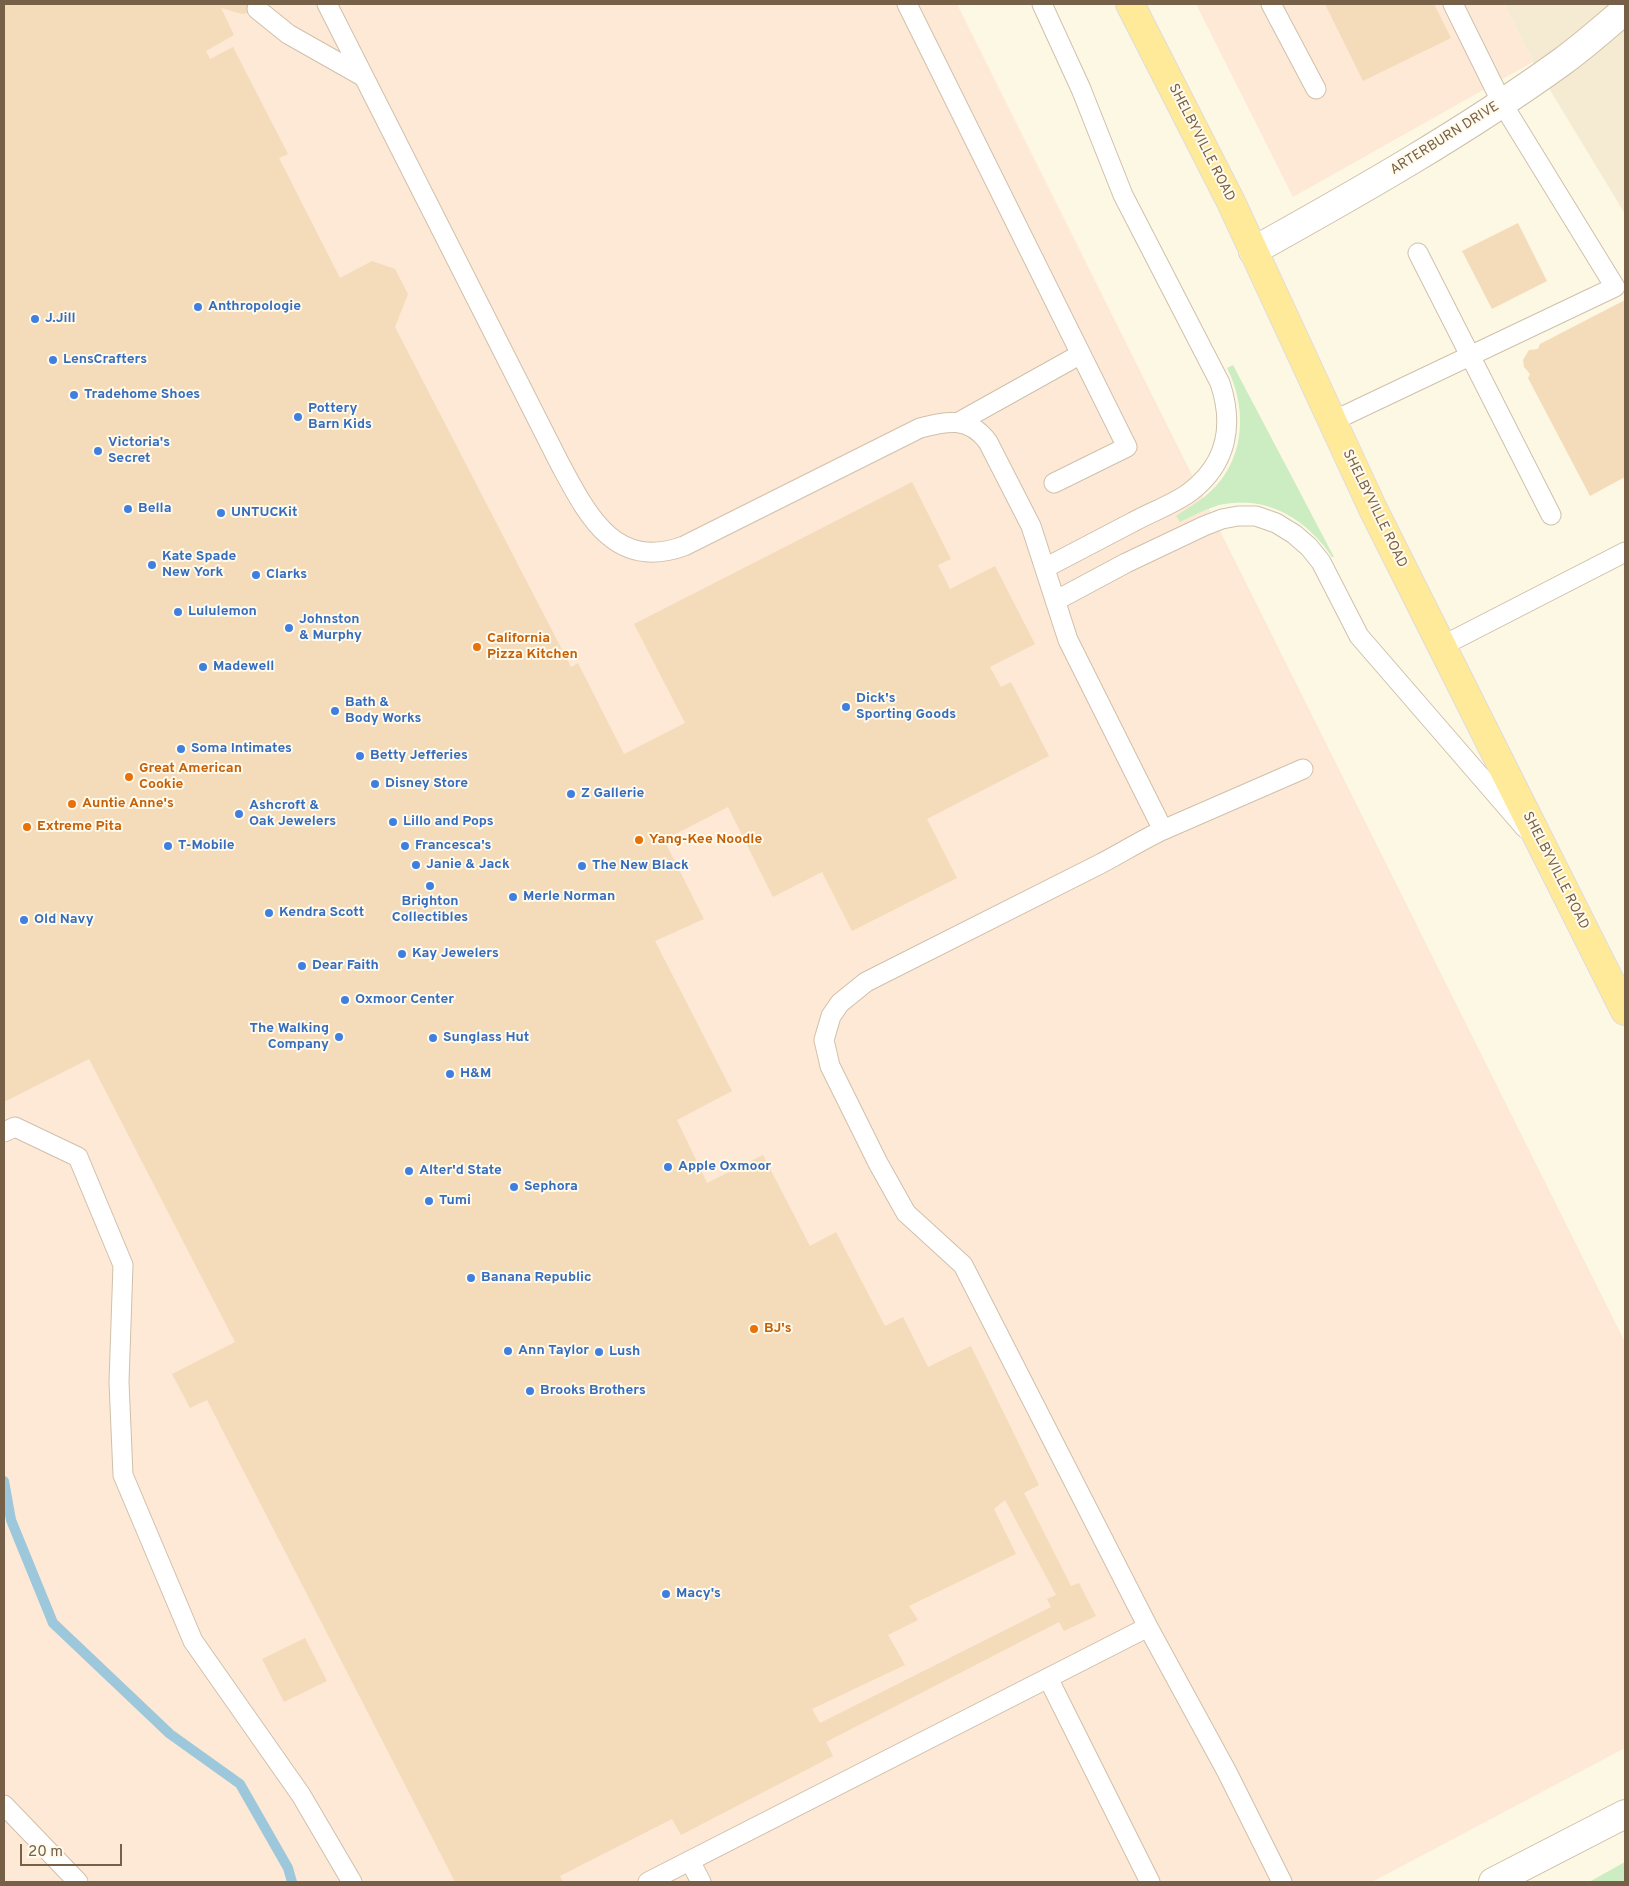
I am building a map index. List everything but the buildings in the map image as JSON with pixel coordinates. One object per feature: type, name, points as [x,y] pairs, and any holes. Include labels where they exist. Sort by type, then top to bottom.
[{"type":"main road","name":"SHELBYVILLE ROAD","points":[[1130,4],[1231,202],[1373,509],[1625,1011]]},
{"type":"street","name":"ARTERBURN DRIVE","points":[[1253,251],[1383,178],[1502,103],[1565,60],[1625,10]]},
{"type":"street","points":[[1493,1882],[1625,1814]]},
{"type":"lane","points":[[327,4],[572,486],[602,530],[620,544],[629,548],[657,553],[684,546],[904,435],[937,423],[959,422],[972,427],[983,434],[988,442],[1031,526],[1068,640],[1163,830]]},
{"type":"lane","points":[[907,4],[1127,446],[1054,483]]},
{"type":"lane","points":[[1042,4],[1081,89],[1123,195],[1220,383],[1227,402],[1228,417],[1219,461],[1212,471],[1189,493],[1045,568]]},
{"type":"lane","points":[[1271,4],[1316,89]]},
{"type":"lane","points":[[1332,420],[1620,285],[1502,103],[1453,4]]},
{"type":"lane","points":[[257,9],[288,34],[364,77]]},
{"type":"lane","points":[[1418,253],[1551,515]]},
{"type":"lane","points":[[959,422],[1081,354]]},
{"type":"lane","points":[[1055,601],[1126,563],[1222,519],[1238,516],[1256,516],[1276,523],[1309,546],[1321,562],[1359,636],[1546,853]]},
{"type":"lane","points":[[1442,646],[1625,552]]},
{"type":"lane","points":[[1282,1882],[1227,1772],[1148,1627],[964,1265],[906,1213],[901,1205],[830,1066],[824,1040],[831,1016],[840,1003],[866,982],[1100,864],[1140,841],[1303,769]]},
{"type":"lane","points":[[4,1132],[15,1127],[78,1157],[123,1265],[119,1382],[122,1475],[193,1641],[301,1795],[352,1882]]},
{"type":"lane","points":[[648,1882],[1148,1627]]},
{"type":"lane","points":[[1048,1678],[1150,1882]]},
{"type":"lane","points":[[4,1804],[78,1882]]},
{"type":"lane","points":[[690,1861],[701,1882]]},
{"type":"shaded area","points":[[4,4],[957,4],[1625,1342],[1625,1748],[1372,1882],[4,1882]]},
{"type":"shaded area","points":[[1196,4],[1504,4],[1533,62],[1293,197]]},
{"type":"shaded area","points":[[1504,4],[1625,4],[1625,214],[1533,62]]},
{"type":"green space","points":[[1233,365],[1334,557],[1298,521],[1269,507],[1253,503],[1236,503],[1219,505],[1180,522],[1176,516],[1216,486],[1226,473],[1233,459],[1238,444],[1240,413],[1238,397],[1227,368]]},
{"type":"green space","points":[[1625,1862],[1625,1882],[1589,1882]]},
{"type":"waterway","points":[[4,1481],[11,1520],[53,1623],[170,1734],[240,1784],[288,1868],[292,1882]]},
{"type":"place","name":"Anthropologie","points":[[198,307]]},
{"type":"place","name":"J.Jill","points":[[35,319]]},
{"type":"place","name":"LensCrafters","points":[[53,360]]},
{"type":"place","name":"Tradehome Shoes","points":[[74,395]]},
{"type":"place","name":"Pottery Barn Kids","points":[[298,417]]},
{"type":"place","name":"Victoria's Secret","points":[[98,451]]},
{"type":"place","name":"Bella","points":[[128,509]]},
{"type":"place","name":"UNTUCKit","points":[[221,513]]},
{"type":"place","name":"Kate Spade New York","points":[[152,565]]},
{"type":"place","name":"Clarks","points":[[256,575]]},
{"type":"place","name":"Lululemon","points":[[178,612]]},
{"type":"place","name":"Johnston & Murphy","points":[[289,628]]},
{"type":"place","name":"California Pizza Kitchen","points":[[477,647]]},
{"type":"place","name":"Madewell","points":[[203,667]]},
{"type":"place","name":"Dick's Sporting Goods","points":[[846,707]]},
{"type":"place","name":"Bath & Body Works","points":[[335,711]]},
{"type":"place","name":"Soma Intimates","points":[[181,749]]},
{"type":"place","name":"Betty Jefferies","points":[[360,756]]},
{"type":"place","name":"Great American Cookie","points":[[129,777]]},
{"type":"place","name":"Disney Store","points":[[375,784]]},
{"type":"place","name":"Z Gallerie","points":[[571,794]]},
{"type":"place","name":"Auntie Anne's","points":[[72,804]]},
{"type":"place","name":"Ashcroft & Oak Jewelers","points":[[239,814]]},
{"type":"place","name":"Lillo and Pops","points":[[393,822]]},
{"type":"place","name":"Extreme Pita","points":[[27,827]]},
{"type":"place","name":"Yang-Kee Noodle","points":[[639,840]]},
{"type":"place","name":"T-Mobile","points":[[168,846]]},
{"type":"place","name":"Francesca's","points":[[405,846]]},
{"type":"place","name":"Janie & Jack","points":[[416,865]]},
{"type":"place","name":"The New Black","points":[[582,866]]},
{"type":"place","name":"Brighton Collectibles","points":[[430,886]]},
{"type":"place","name":"Merle Norman","points":[[513,897]]},
{"type":"place","name":"Kendra Scott","points":[[269,913]]},
{"type":"place","name":"Old Navy","points":[[24,920]]},
{"type":"place","name":"Kay Jewelers","points":[[402,954]]},
{"type":"place","name":"Dear Faith","points":[[302,966]]},
{"type":"place","name":"Oxmoor Center","points":[[345,1000]]},
{"type":"place","name":"The Walking Company","points":[[339,1037]]},
{"type":"place","name":"Sunglass Hut","points":[[433,1038]]},
{"type":"place","name":"H&M","points":[[450,1074]]},
{"type":"place","name":"Apple Oxmoor","points":[[668,1167]]},
{"type":"place","name":"Alter'd State","points":[[409,1171]]},
{"type":"place","name":"Sephora","points":[[514,1187]]},
{"type":"place","name":"Tumi","points":[[429,1201]]},
{"type":"place","name":"Banana Republic","points":[[471,1278]]},
{"type":"place","name":"BJ's","points":[[754,1329]]},
{"type":"place","name":"Ann Taylor","points":[[508,1351]]},
{"type":"place","name":"Lush","points":[[599,1352]]},
{"type":"place","name":"Brooks Brothers","points":[[530,1391]]},
{"type":"place","name":"Macy's","points":[[666,1594]]}]
